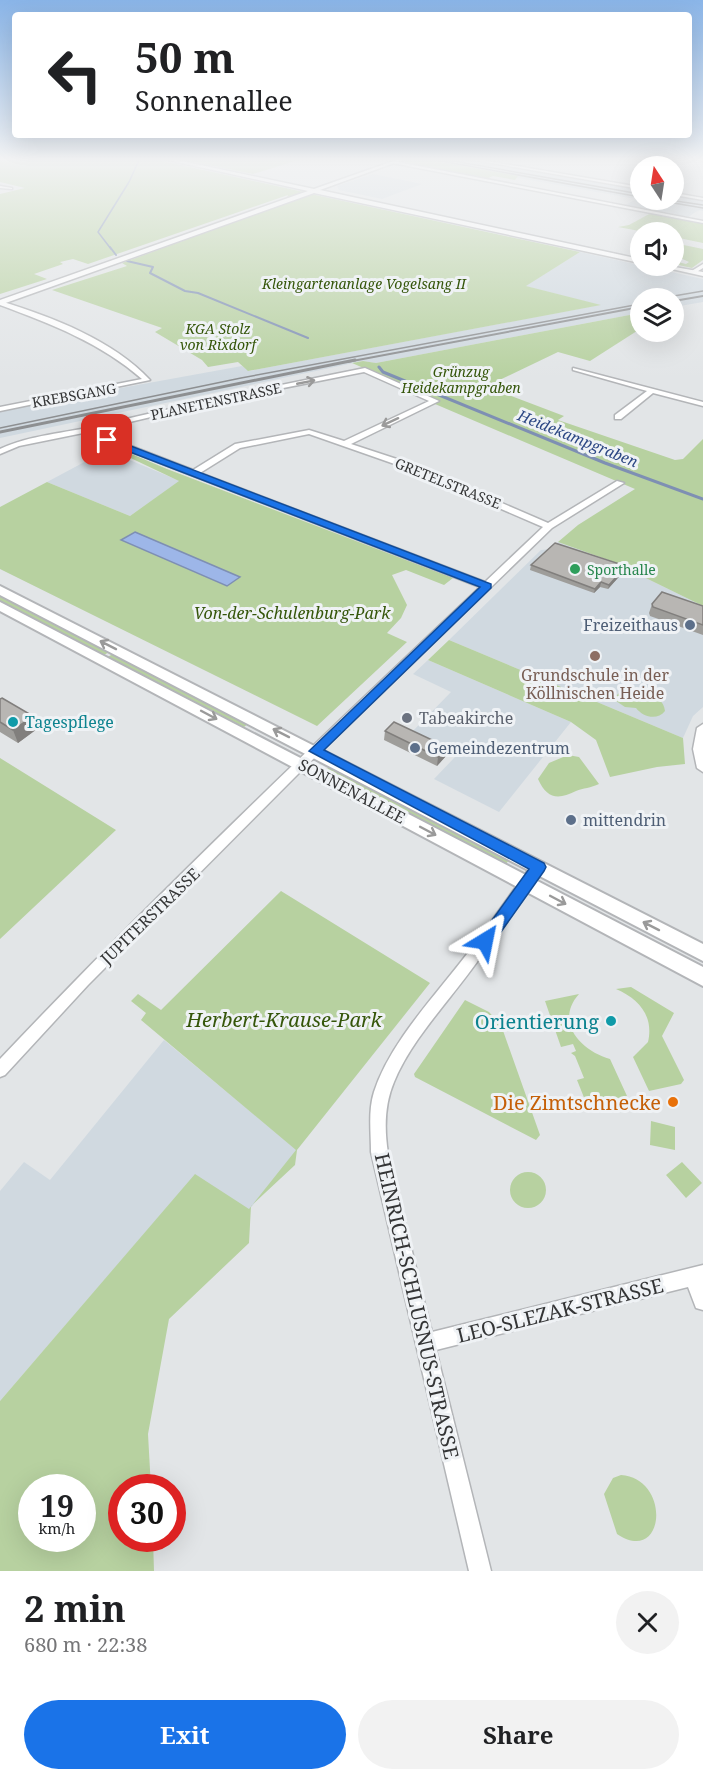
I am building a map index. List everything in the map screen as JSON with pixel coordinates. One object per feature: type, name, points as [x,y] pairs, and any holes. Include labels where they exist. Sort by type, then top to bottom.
[{"type":"main road","name":"SONNENALLEE","points":[[0,590],[703,953]]},
{"type":"main road","name":"SONNENALLEE","points":[[0,606],[703,977]]},
{"type":"street","points":[[0,303],[195,232]]},
{"type":"street","points":[[508,232],[630,259]]},
{"type":"street","points":[[693,272],[703,266]]},
{"type":"street","points":[[684,270],[703,274]]},
{"type":"street","points":[[0,297],[26,292]]},
{"type":"street","name":"KREBSGANG","points":[[0,303],[80,336],[110,353],[147,380],[0,409]]},
{"type":"street","points":[[576,369],[703,404]]},
{"type":"street","name":"PLANETENSTRASSE","points":[[0,452],[17,444],[84,431],[218,399],[364,370],[435,400],[345,444]]},
{"type":"street","points":[[618,417],[652,390]]},
{"type":"street","points":[[84,431],[487,586]]},
{"type":"street","name":"GRETELSTRASSE","points":[[193,474],[238,446],[302,432],[410,466],[549,526]]},
{"type":"street","name":"JUPITERSTRASSE","points":[[0,1070],[83,981],[315,751],[549,526],[620,483]]},
{"type":"street","points":[[703,728],[699,749],[703,768]]},
{"type":"street","points":[[485,941],[538,867]]},
{"type":"street","name":"HEINRICH-SCHLUSNUS-STRASSE","points":[[472,958],[392,1067],[381,1101],[379,1152],[427,1343],[480,1571]]},
{"type":"street","name":"LEO-SLEZAK-STRASSE","points":[[427,1343],[698,1275],[703,1301]]},
{"type":"shaded area","points":[[580,252],[630,263],[630,276],[684,275],[703,279],[703,302],[684,305],[684,288],[630,288],[630,315],[376,363],[363,361],[0,438],[0,410],[242,366],[249,371],[599,305],[525,286]]},
{"type":"shaded area","points":[[105,451],[180,481],[130,516],[47,482]]},
{"type":"shaded area","name":"Grundschule in der Köllnischen Heide","points":[[558,542],[611,561],[703,606],[703,707],[693,716],[683,738],[449,640],[541,550],[551,549]]},
{"type":"shaded area","points":[[428,660],[571,722],[499,812],[434,779],[455,757],[410,734],[451,692],[413,674]]},
{"type":"shaded area","points":[[164,1040],[297,1150],[249,1210],[195,1175],[0,1401],[0,1191],[24,1162],[50,1180]]},
{"type":"green space","points":[[0,232],[180,232],[88,264],[73,259],[60,262],[63,264],[34,274],[47,279],[0,294]]},
{"type":"green space","points":[[206,232],[489,232],[580,252],[526,286],[601,305],[248,371],[238,362],[208,367],[202,360],[155,332],[162,328],[52,290],[127,266],[122,263]]},
{"type":"green space","points":[[684,232],[703,232],[703,243],[684,239]]},
{"type":"green space","points":[[684,245],[703,249],[703,260],[692,268],[684,266],[684,264],[689,262],[684,260]]},
{"type":"green space","name":"Grünzug Heidekampgraben","points":[[630,315],[630,335],[590,361],[558,352],[491,384],[503,390],[501,392],[564,416],[558,420],[675,460],[683,459],[703,439],[703,606],[611,561],[558,542],[578,525],[635,489],[435,404],[440,401],[352,363],[363,361],[376,363]]},
{"type":"green space","name":"Von-der-Schulenburg-Park","points":[[122,450],[453,578],[444,585],[406,570],[392,575],[407,605],[401,618],[387,633],[407,642],[317,726],[0,569],[0,507],[47,482],[130,516],[179,481],[118,452]]},
{"type":"green space","points":[[0,595],[111,651],[104,655],[0,601]]},
{"type":"green space","points":[[449,640],[683,738],[685,764],[657,767],[610,777],[596,740],[571,722],[428,660]]},
{"type":"green space","points":[[114,653],[249,723],[244,727],[108,657]]},
{"type":"green space","points":[[620,692],[633,698],[658,700],[664,705],[665,711],[658,716],[650,717],[642,714],[636,708],[625,707],[616,701],[616,696]]},
{"type":"green space","points":[[568,755],[579,757],[599,784],[564,796],[549,794],[538,779],[549,763]]},
{"type":"green space","points":[[0,758],[116,830],[0,939]]},
{"type":"green space","points":[[331,766],[509,860],[505,865],[327,769]]},
{"type":"green space","name":"Herbert-Krause-Park","points":[[281,891],[430,983],[297,1150],[295,1165],[253,1205],[296,1150],[141,1020],[146,1013],[131,1001],[138,994],[161,1010]]},
{"type":"green space","points":[[631,987],[674,1013],[662,1036],[684,1080],[681,1084],[649,1091],[633,1057],[648,1042],[647,1016],[638,1003],[616,989]]},
{"type":"green space","points":[[579,994],[569,1015],[574,1034],[589,1049],[610,1059],[627,1096],[587,1105],[577,1080],[584,1078],[575,1056],[571,1053],[576,1051],[573,1044],[561,1047],[545,1001]]},
{"type":"green space","points":[[465,1000],[489,1012],[501,1025],[540,1135],[536,1140],[415,1077],[414,1074]]},
{"type":"green space","points":[[651,1121],[675,1127],[675,1150],[650,1145]]},
{"type":"green space","points":[[682,1162],[702,1183],[686,1198],[666,1175]]},
{"type":"green space","points":[[528,1172],[541,1177],[546,1190],[541,1203],[528,1208],[515,1203],[510,1190],[515,1177]]},
{"type":"green space","points":[[195,1174],[249,1209],[251,1207],[249,1243],[169,1319],[148,1434],[150,1474],[108,1474],[108,1552],[153,1552],[154,1571],[0,1571],[0,1401]]},
{"type":"green space","points":[[621,1475],[637,1480],[649,1490],[655,1504],[656,1518],[653,1530],[645,1539],[633,1541],[617,1534],[604,1494],[613,1478]]},
{"type":"water","points":[[135,532],[240,577],[227,586],[121,540]]},
{"type":"building","name":"Sporthalle","points":[[555,543],[626,566],[609,585],[601,582],[595,589],[531,565]]},
{"type":"building","points":[[662,592],[703,606],[703,625],[653,607],[652,604]]},
{"type":"building","points":[[2,698],[33,716],[13,730],[0,722],[0,699]]},
{"type":"building","points":[[394,722],[447,747],[438,757],[385,731]]},
{"type":"waterway","name":"Heidekampgraben","points":[[98,232],[111,249]]},
{"type":"waterway","name":"Heidekampgraben","points":[[110,247],[116,255]]},
{"type":"waterway","name":"Heidekampgraben","points":[[127,261],[153,267],[150,273],[185,291],[198,293],[308,338]]},
{"type":"waterway","name":"Heidekampgraben","points":[[379,367],[383,372],[605,463],[703,499]]},
{"type":"tunnel","points":[[472,958],[485,941]]},
{"type":"tram line","points":[[684,294],[703,291]]},
{"type":"tram line","points":[[0,428],[241,378],[630,306]]},
{"type":"railway","points":[[684,299],[703,296]]},
{"type":"railway","points":[[347,362],[630,309]]},
{"type":"railway","points":[[0,432],[355,360]]},
{"type":"place","name":"Sporthalle","points":[[575,569]]},
{"type":"place","name":"Freizeithaus","points":[[690,625]]},
{"type":"place","name":"Grundschule in der Köllnischen Heide","points":[[595,656]]},
{"type":"place","name":"Tabeakirche","points":[[407,718]]},
{"type":"place","name":"Tagespflege","points":[[13,722]]},
{"type":"place","name":"Gemeindezentrum","points":[[415,748]]},
{"type":"place","name":"mittendrin","points":[[571,820]]},
{"type":"place","name":"Orientierung","points":[[611,1021]]},
{"type":"place","name":"Die Zimtschnecke","points":[[673,1102]]},
{"type":"route","points":[[107,440],[487,586],[315,751],[538,867],[485,941]]},
{"type":"park label","name":"Kleingartenanlage Vogelsang II","points":[[364,283]]},
{"type":"park label","name":"KGA Stolz von Rixdorf","points":[[218,336]]}]
